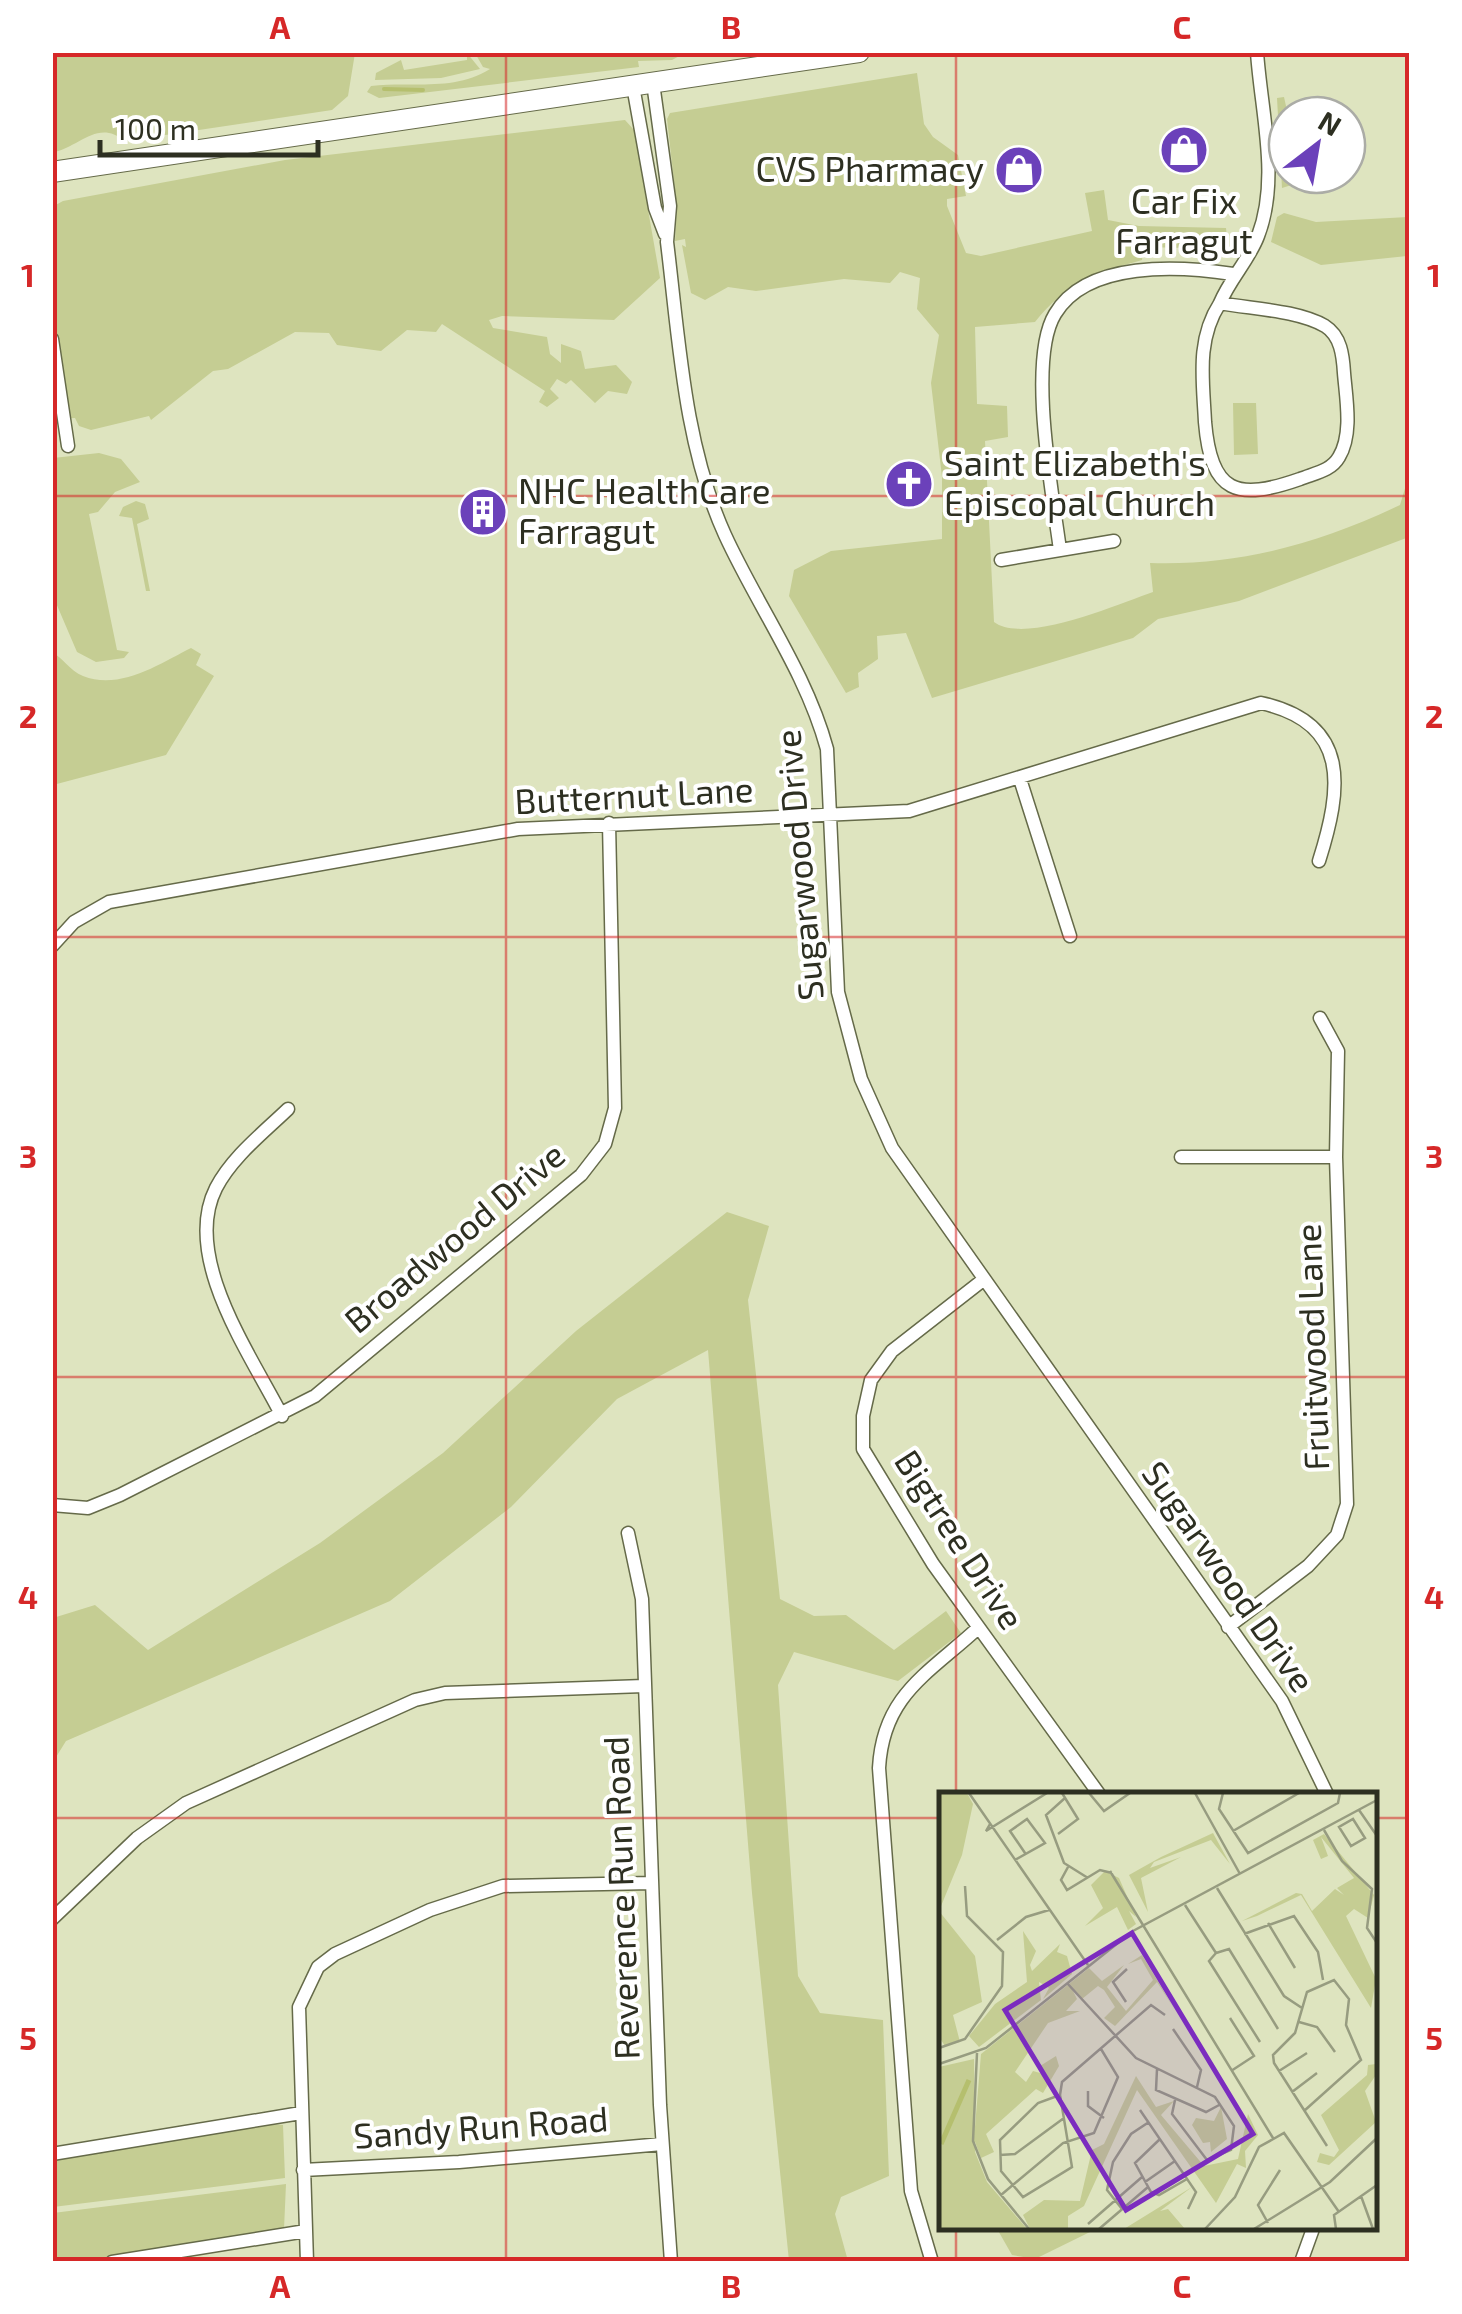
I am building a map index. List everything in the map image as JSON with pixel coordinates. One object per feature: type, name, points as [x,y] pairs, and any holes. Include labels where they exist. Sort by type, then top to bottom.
[{"type":"main road","points":[[52,172],[859,52]]},
{"type":"street","points":[[1220,303],[1315,322],[1333,333],[1342,352],[1347,412],[1341,455],[1329,468],[1248,492],[1224,484],[1212,468],[1201,350],[1208,320],[1256,242],[1270,181],[1257,52]]},
{"type":"street","name":"Sugarwood Drive","points":[[643,84],[667,184],[666,236]]},
{"type":"street","name":"Sugarwood Drive","points":[[643,84],[651,187],[666,236],[702,473],[724,534],[817,711],[828,749],[838,992],[861,1079],[892,1148],[1282,1700],[1325,1792]]},
{"type":"street","points":[[651,187],[667,184]]},
{"type":"street","points":[[1060,550],[1042,368],[1056,312],[1067,298],[1108,277],[1146,268],[1176,265],[1233,274]]},
{"type":"street","points":[[52,339],[68,446]]},
{"type":"street","points":[[1000,560],[1114,541]]},
{"type":"street","name":"Butternut Lane","points":[[52,946],[74,922],[109,902],[451,838],[609,824],[831,818],[909,811],[1261,703],[1293,710],[1318,728],[1332,760],[1334,813],[1319,860]]},
{"type":"street","points":[[1020,779],[1070,936]]},
{"type":"street","name":"Broadwood Drive","points":[[52,1505],[88,1508],[282,1416],[315,1396],[581,1175],[606,1144],[615,1108],[609,824]]},
{"type":"street","name":"Fruitwood Lane","points":[[1228,1627],[1308,1566],[1336,1535],[1347,1504],[1336,1157],[1338,1051],[1320,1018]]},
{"type":"street","points":[[282,1416],[212,1276],[205,1235],[215,1190],[242,1153],[288,1109]]},
{"type":"street","points":[[1181,1158],[1336,1157]]},
{"type":"street","name":"Bigtree Drive","points":[[982,1280],[892,1350],[871,1380],[862,1416],[863,1449],[978,1628],[1098,1792]]},
{"type":"street","name":"Reverence Run Road","points":[[628,1533],[642,1600],[662,2144],[670,2262]]},
{"type":"street","points":[[932,2262],[911,2191],[880,1768],[881,1734],[896,1704],[978,1628]]},
{"type":"street","points":[[52,1919],[137,1838],[186,1803],[415,1700],[445,1693],[644,1686]]},
{"type":"street","points":[[307,2262],[299,2007],[309,1978],[335,1954],[456,1899],[504,1886],[651,1883]]},
{"type":"street","points":[[52,2154],[301,2113]]},
{"type":"street","name":"Sandy Run Road","points":[[304,2170],[460,2162],[662,2144]]},
{"type":"street","points":[[1301,2262],[1313,2229]]},
{"type":"street","points":[[112,2262],[306,2231]]},
{"type":"green space","points":[[52,53],[355,53],[348,96],[332,110],[125,141],[106,132],[97,133],[53,152]]},
{"type":"green space","points":[[467,53],[480,69],[441,78],[375,80],[376,73],[401,60],[404,70],[467,60]]},
{"type":"green space","points":[[475,53],[685,53],[672,60],[638,61],[639,67],[379,98],[367,92],[371,86],[447,83],[476,76],[490,69],[483,67]]},
{"type":"green space","points":[[917,73],[924,124],[933,137],[958,155],[966,196],[947,199],[947,206],[966,253],[981,256],[1092,231],[1085,193],[1104,190],[1108,220],[1139,226],[1226,228],[1228,249],[1144,247],[1142,260],[1082,281],[1035,322],[975,327],[977,404],[1007,406],[1008,437],[985,441],[994,622],[1027,629],[1072,620],[1153,592],[1150,563],[1248,556],[1340,531],[1400,505],[1409,475],[1409,537],[1239,601],[1158,619],[1133,638],[932,698],[906,633],[877,636],[878,659],[858,673],[859,687],[846,693],[789,596],[794,570],[831,551],[942,539],[942,477],[931,383],[939,335],[917,309],[920,278],[900,272],[890,283],[844,279],[756,291],[728,287],[705,300],[691,293],[682,245],[686,247],[685,239],[675,241],[677,208],[667,119],[670,113]]},
{"type":"green space","points":[[625,120],[634,130],[660,278],[614,320],[502,316],[489,320],[493,328],[547,337],[550,354],[561,363],[561,344],[581,351],[585,369],[616,365],[632,382],[627,394],[608,391],[595,403],[571,380],[566,384],[557,379],[550,389],[559,398],[547,407],[539,402],[545,391],[442,324],[436,332],[407,330],[381,351],[337,345],[329,333],[295,332],[228,369],[213,371],[151,420],[149,416],[91,430],[79,426],[75,418],[55,419],[53,435],[52,207],[63,201],[285,160]]},
{"type":"green space","points":[[1284,213],[1316,222],[1408,217],[1409,277],[1407,256],[1321,265],[1271,242],[1277,217]]},
{"type":"green space","points":[[1233,403],[1256,403],[1258,454],[1234,455]]},
{"type":"green space","points":[[99,453],[121,459],[140,482],[115,492],[98,512],[89,514],[117,650],[129,652],[124,658],[96,662],[77,652],[53,596],[53,458]]},
{"type":"green space","points":[[136,501],[145,504],[149,519],[137,524],[150,591],[146,591],[132,518],[119,516],[123,507]]},
{"type":"green space","points":[[191,648],[201,654],[196,665],[214,676],[166,755],[53,785],[53,653],[83,676],[111,680],[140,673]]},
{"type":"green space","points":[[727,1212],[769,1226],[748,1300],[780,1599],[814,1616],[846,1615],[894,1650],[946,1611],[961,1633],[898,1681],[794,1652],[778,1685],[798,1976],[820,2013],[883,2020],[889,2176],[841,2197],[835,2214],[848,2261],[789,2261],[752,1893],[708,1350],[617,1399],[511,1507],[390,1601],[66,1741],[53,1762],[53,1618],[95,1605],[148,1650],[320,1543],[443,1453],[576,1331]]},
{"type":"green space","points":[[283,2125],[285,2178],[53,2207],[53,2160]]},
{"type":"green space","points":[[286,2184],[284,2229],[53,2262],[53,2213]]},
{"type":"green space","points":[[997,2229],[1133,2229],[1090,2232],[1035,2259],[1012,2255]]},
{"type":"waterway","points":[[384,89],[423,90]]},
{"type":"place","name":"Car Fix Farragut","points":[[1184,150]]},
{"type":"place","name":"CVS Pharmacy","points":[[1019,170]]},
{"type":"place","name":"Saint Elizabeth's Episcopal Church","points":[[909,484]]},
{"type":"place","name":"NHC HealthCare Farragut","points":[[483,512]]}]
